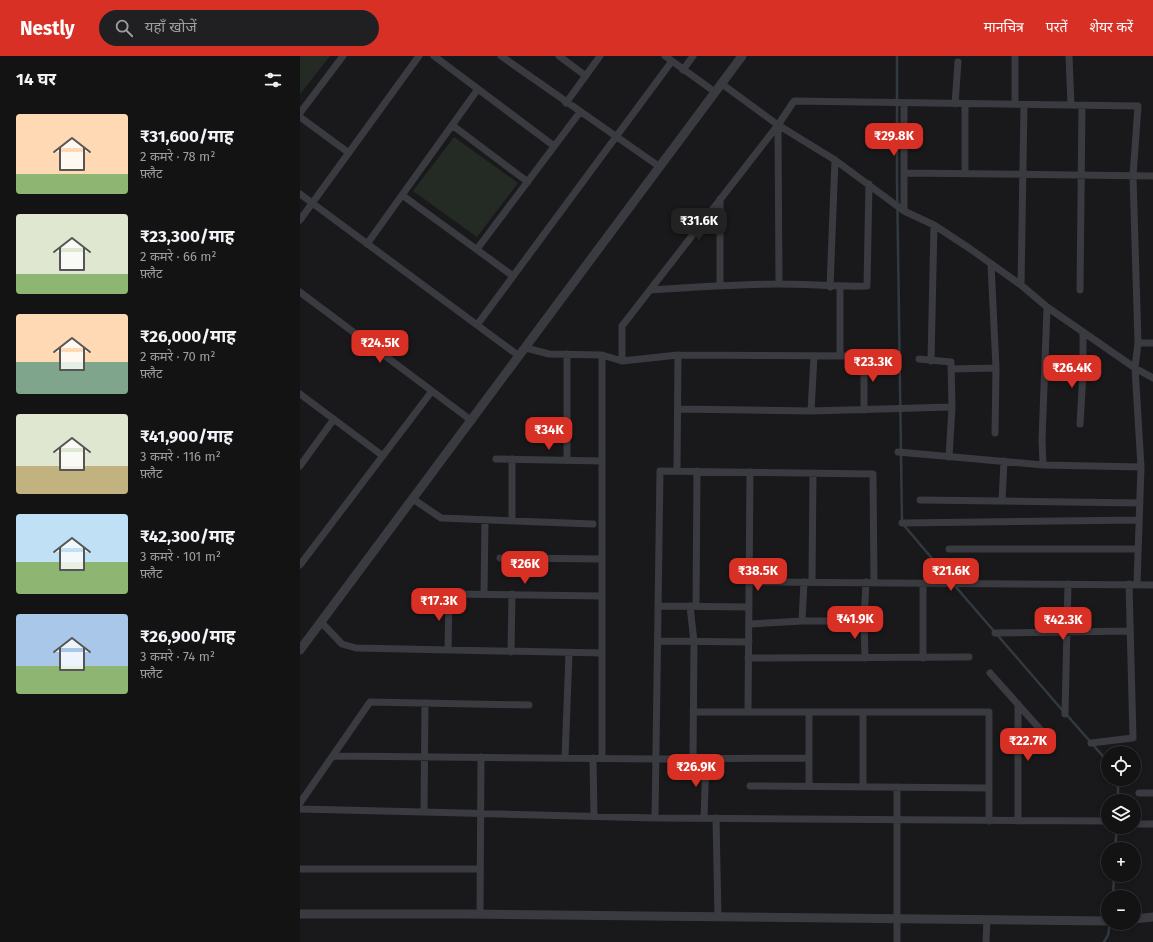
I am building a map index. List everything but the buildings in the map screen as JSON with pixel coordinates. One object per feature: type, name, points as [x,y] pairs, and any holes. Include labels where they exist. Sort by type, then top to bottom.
[{"type":"street","points":[[300,113],[343,56]]},
{"type":"street","points":[[300,220],[420,56]]},
{"type":"street","points":[[434,56],[554,146]]},
{"type":"street","points":[[501,56],[566,103],[660,167]]},
{"type":"street","points":[[559,56],[586,76]]},
{"type":"street","points":[[566,103],[600,56]]},
{"type":"street","points":[[665,56],[715,92]]},
{"type":"street","points":[[683,70],[693,56]]},
{"type":"street","points":[[300,650],[472,421],[742,56]]},
{"type":"street","points":[[1015,104],[1016,56]]},
{"type":"street","points":[[1068,56],[1071,105]]},
{"type":"street","points":[[477,325],[672,61]]},
{"type":"street","points":[[955,104],[958,62]]},
{"type":"street","points":[[722,84],[778,125],[835,160],[904,210],[934,225],[1022,285],[1047,307],[1135,368],[1153,378]]},
{"type":"street","points":[[368,244],[478,89]]},
{"type":"street","points":[[622,361],[622,326],[778,125],[794,101],[1138,106],[1134,176],[1138,343],[1135,368],[1141,467],[1137,584]]},
{"type":"street","points":[[903,103],[904,210]]},
{"type":"street","points":[[965,104],[965,174]]},
{"type":"street","points":[[1022,285],[1024,104]]},
{"type":"street","points":[[1080,290],[1082,105]]},
{"type":"street","points":[[477,249],[580,112]]},
{"type":"street","points":[[300,116],[349,152]]},
{"type":"street","points":[[452,125],[528,182]]},
{"type":"street","points":[[778,125],[779,284]]},
{"type":"street","points":[[830,287],[835,160]]},
{"type":"street","points":[[904,173],[1153,176]]},
{"type":"street","points":[[650,290],[720,285],[779,284],[830,287],[867,286],[869,184]]},
{"type":"street","points":[[300,194],[519,356]]},
{"type":"street","points":[[402,195],[513,276]]},
{"type":"street","points":[[720,199],[720,285]]},
{"type":"street","points":[[931,361],[934,225]]},
{"type":"street","points":[[991,264],[996,368],[995,433]]},
{"type":"street","points":[[840,287],[840,356]]},
{"type":"street","points":[[300,292],[472,421]]},
{"type":"street","points":[[1044,465],[1042,440],[1047,307]]},
{"type":"street","points":[[1080,424],[1083,373],[1083,332]]},
{"type":"street","points":[[1138,343],[1153,344]]},
{"type":"street","points":[[526,348],[549,354],[602,355],[622,361],[678,355],[864,356],[864,410]]},
{"type":"street","points":[[567,354],[567,460]]},
{"type":"street","points":[[602,355],[602,758]]},
{"type":"street","points":[[677,471],[678,355]]},
{"type":"street","points":[[811,411],[814,356]]},
{"type":"street","points":[[918,359],[951,362],[952,407],[949,457]]},
{"type":"street","points":[[951,369],[996,368]]},
{"type":"street","points":[[1044,372],[1083,373]]},
{"type":"street","points":[[300,565],[432,391]]},
{"type":"street","points":[[300,394],[383,456]]},
{"type":"street","points":[[678,409],[811,411],[952,407]]},
{"type":"street","points":[[300,466],[334,419]]},
{"type":"street","points":[[898,452],[1044,465],[1141,467]]},
{"type":"street","points":[[496,459],[602,461]]},
{"type":"street","points":[[512,459],[512,521]]},
{"type":"street","points":[[1002,501],[1004,461]]},
{"type":"street","points":[[655,818],[660,471],[873,474],[874,582]]},
{"type":"street","points":[[693,759],[693,606],[697,472]]},
{"type":"street","points":[[748,712],[750,472]]},
{"type":"street","points":[[812,582],[813,473]]},
{"type":"street","points":[[413,499],[441,518],[593,524]]},
{"type":"street","points":[[920,500],[1140,503]]},
{"type":"street","points":[[484,594],[485,520]]},
{"type":"street","points":[[902,523],[1139,520]]},
{"type":"street","points":[[949,549],[1138,549]]},
{"type":"street","points":[[500,558],[602,560]]},
{"type":"street","points":[[749,582],[1153,585]]},
{"type":"street","points":[[802,621],[804,582]]},
{"type":"street","points":[[865,658],[864,621],[866,582]]},
{"type":"street","points":[[923,583],[923,658]]},
{"type":"street","points":[[1065,714],[1068,584]]},
{"type":"street","points":[[1091,743],[1133,738],[1129,584]]},
{"type":"street","points":[[448,650],[449,594],[602,596]]},
{"type":"street","points":[[511,652],[512,594]]},
{"type":"street","points":[[658,606],[749,606]]},
{"type":"street","points":[[749,624],[802,621],[864,621]]},
{"type":"street","points":[[321,622],[342,644],[356,648],[602,654]]},
{"type":"street","points":[[995,633],[1130,631]]},
{"type":"street","points":[[658,641],[749,642]]},
{"type":"street","points":[[565,758],[569,653]]},
{"type":"street","points":[[748,658],[969,657]]},
{"type":"street","points":[[990,673],[1048,738]]},
{"type":"street","points":[[300,803],[370,702],[529,704]]},
{"type":"street","points":[[424,812],[425,703]]},
{"type":"street","points":[[1018,704],[1018,821]]},
{"type":"street","points":[[693,712],[989,712],[990,821]]},
{"type":"street","points":[[809,712],[809,786]]},
{"type":"street","points":[[863,712],[863,787]]},
{"type":"street","points":[[333,756],[656,759],[809,758]]},
{"type":"street","points":[[480,914],[481,757]]},
{"type":"street","points":[[593,758],[594,816]]},
{"type":"street","points":[[704,818],[706,758]]},
{"type":"street","points":[[750,786],[989,788]]},
{"type":"street","points":[[897,787],[897,942]]},
{"type":"street","points":[[1139,793],[1153,793]]},
{"type":"street","points":[[300,809],[655,818],[1101,822]]},
{"type":"street","points":[[716,818],[718,917]]},
{"type":"street","points":[[1141,824],[1153,824]]},
{"type":"street","points":[[300,869],[480,869]]},
{"type":"street","points":[[300,914],[480,914],[1101,921]]},
{"type":"street","points":[[1141,918],[1153,917]]},
{"type":"street","points":[[986,920],[986,942]]},
{"type":"shaded area","points":[[300,56],[330,56],[300,94]]},
{"type":"shaded area","points":[[454,137],[518,183],[477,237],[413,191]]},
{"type":"waterway","points":[[897,56],[897,179],[902,523],[952,582]]},
{"type":"waterway","points":[[955,586],[1063,711]]},
{"type":"waterway","points":[[1066,714],[1101,754]]},
{"type":"waterway","points":[[1118,786],[1118,794]]},
{"type":"waterway","points":[[1116,834],[1116,842]]},
{"type":"waterway","points":[[1113,890],[1114,882]]},
{"type":"waterway","points":[[1104,942],[1109,930]]}]
